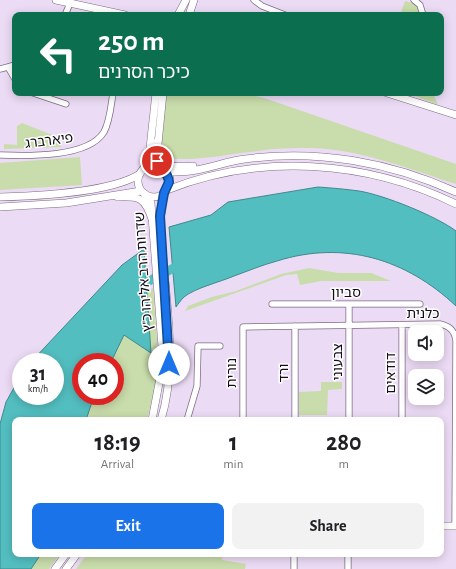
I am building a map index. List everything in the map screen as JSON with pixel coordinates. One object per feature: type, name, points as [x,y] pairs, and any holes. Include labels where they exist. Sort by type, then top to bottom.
[{"type":"main road","points":[[56,0],[113,12]]},
{"type":"main road","points":[[180,12],[186,0]]},
{"type":"main road","points":[[190,12],[194,0]]},
{"type":"main road","points":[[143,192],[138,182],[141,172],[149,157],[156,96]]},
{"type":"main road","points":[[163,96],[157,142],[157,158],[169,182],[165,192]]},
{"type":"main road","points":[[396,96],[456,115]]},
{"type":"main road","points":[[157,142],[163,160],[171,167],[221,163]]},
{"type":"main road","points":[[0,197],[95,188],[124,182],[151,166],[181,172],[244,159],[282,156],[343,159],[402,172],[456,192]]},
{"type":"main road","points":[[88,199],[143,192],[155,197],[191,181],[246,168],[305,166],[341,169],[374,175],[416,187],[456,204]]},
{"type":"main road","name":"שדרות הרב אליהו כ\"ץ","points":[[143,192],[151,203],[162,347],[160,378],[153,417]]},
{"type":"main road","name":"שדרות הרב אליהו כ\"ץ","points":[[162,417],[169,379],[168,325],[160,220],[165,192]]},
{"type":"main road","points":[[0,207],[134,196],[144,201],[148,205],[152,221]]},
{"type":"main road","points":[[444,526],[455,526]]},
{"type":"main road","points":[[55,569],[64,557]]},
{"type":"main road","points":[[66,569],[75,557]]},
{"type":"street","points":[[254,0],[262,6],[277,12]]},
{"type":"street","points":[[414,0],[420,5],[422,12]]},
{"type":"street","points":[[66,12],[71,2]]},
{"type":"street","points":[[0,69],[12,66]]},
{"type":"street","points":[[8,67],[12,74]]},
{"type":"street","points":[[42,96],[66,104]]},
{"type":"street","name":"פיארברג","points":[[0,155],[63,152],[88,145],[104,131],[112,96]]},
{"type":"street","name":"סביון","points":[[272,304],[420,304]]},
{"type":"street","name":"צבעוני","points":[[349,304],[349,417]]},
{"type":"street","name":"כלנית","points":[[243,327],[440,324],[449,327],[454,333],[456,341],[455,526]]},
{"type":"street","name":"דודאים","points":[[402,325],[402,417]]},
{"type":"street","name":"ורד","points":[[295,326],[295,417]]},
{"type":"street","name":"נורית","points":[[243,327],[243,417]]},
{"type":"street","points":[[188,417],[197,386],[198,346],[220,346]]},
{"type":"street","points":[[294,557],[294,569]]},
{"type":"street","points":[[348,557],[348,569]]},
{"type":"shaded area","points":[[405,1],[413,3],[418,8],[418,12],[401,12]]},
{"type":"shaded area","points":[[167,96],[256,96],[456,164],[456,184],[386,161],[349,152],[312,148],[285,148],[199,158],[176,159],[164,158],[161,144]]},
{"type":"shaded area","points":[[416,96],[434,96],[438,105]]},
{"type":"shaded area","points":[[22,123],[55,136],[59,140],[61,147],[4,149],[4,144],[17,145],[17,126]]},
{"type":"shaded area","points":[[80,157],[82,185],[0,190],[0,163]]},
{"type":"shaded area","points":[[318,187],[370,193],[395,201],[423,213],[456,231],[456,306],[437,290],[416,276],[395,266],[373,258],[350,254],[326,253],[302,255],[255,268],[194,291],[184,297],[176,307],[169,227],[211,215],[228,202]]},
{"type":"shaded area","points":[[144,249],[151,353],[124,335],[115,353],[72,353],[72,405],[91,405],[87,417],[12,417],[12,557],[39,557],[31,569],[0,569],[0,424],[6,402],[12,391],[12,405],[64,405],[64,353],[39,353],[122,265]]},
{"type":"shaded area","points":[[309,268],[338,273],[371,273],[391,281],[321,281],[300,285],[297,274],[286,275],[185,311],[188,306],[212,297],[236,291],[281,274]]},
{"type":"shaded area","points":[[153,288],[157,339],[156,384],[148,417],[84,417],[87,405],[124,405],[124,353],[104,353],[120,309]]},
{"type":"shaded area","points":[[321,382],[342,382],[342,389],[328,390],[327,415],[299,415],[299,392],[321,391]]},
{"type":"shaded area","points":[[39,557],[58,557],[49,569],[31,569]]},
{"type":"shaded area","points":[[85,557],[222,557],[222,560],[246,564],[245,569],[76,569]]},
{"type":"waterway","points":[[136,288],[183,263]]},
{"type":"route","points":[[157,161],[169,177],[169,186],[164,193],[160,216],[169,343],[169,364]]}]
